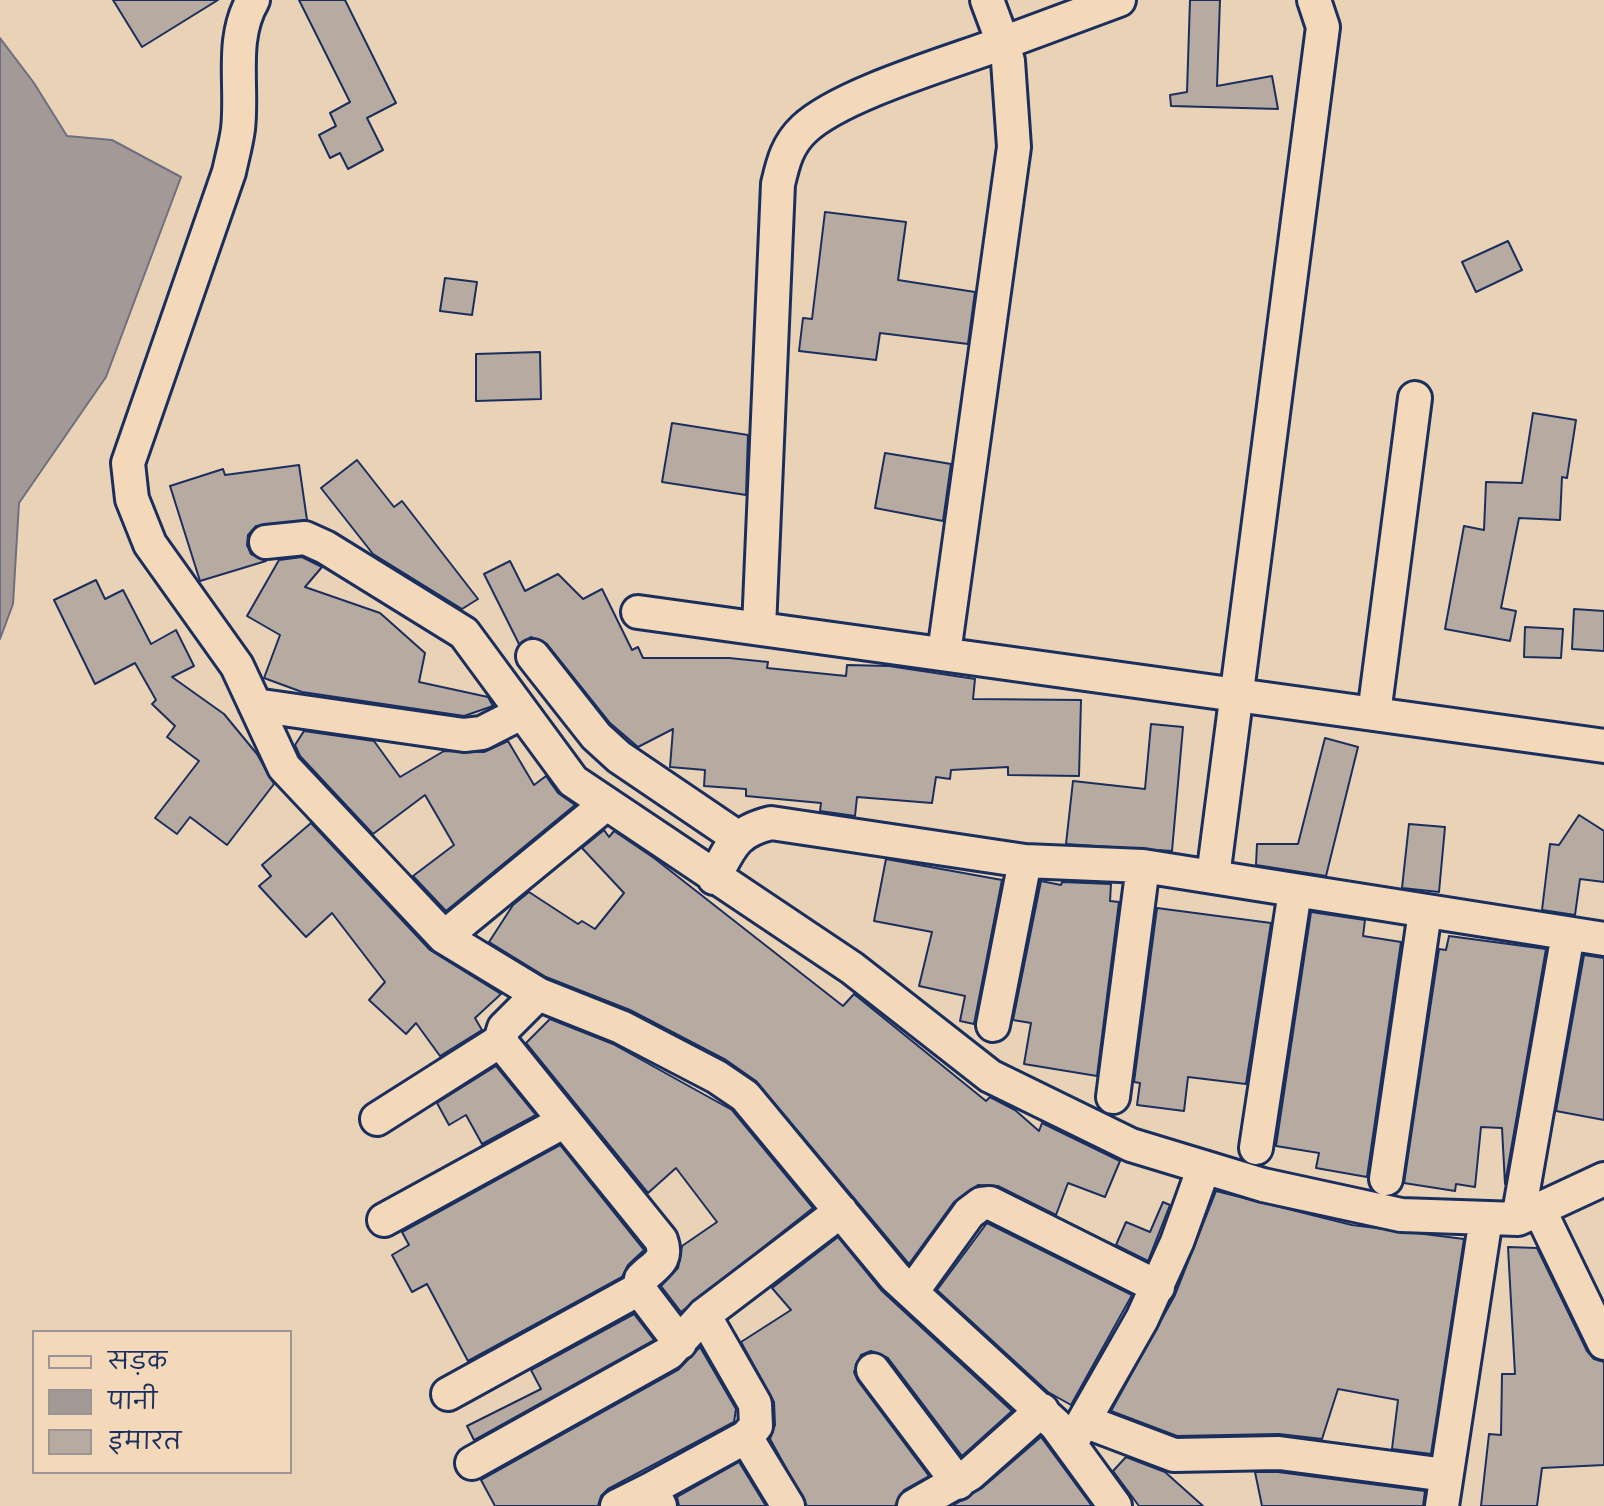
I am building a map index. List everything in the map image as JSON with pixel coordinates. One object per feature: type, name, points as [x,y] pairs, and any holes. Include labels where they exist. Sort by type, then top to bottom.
[{"type":"street","points":[[253,0],[244,15],[239,47],[238,129],[229,172],[128,463],[132,499],[150,544],[237,666],[273,749],[301,789],[444,937],[538,994],[621,1027],[717,1077],[745,1096],[912,1292],[1042,1410],[1077,1433],[1174,1455],[1279,1453],[1444,1490],[1486,1218]]},
{"type":"street","points":[[944,653],[1014,147],[1008,61],[987,0]]},
{"type":"street","points":[[759,628],[778,184],[786,152],[804,129],[841,104],[1119,0]]},
{"type":"street","points":[[1213,877],[1323,27],[1314,0]]},
{"type":"street","points":[[1374,714],[1415,398]]},
{"type":"street","points":[[266,542],[305,538],[315,542],[445,618],[464,633],[573,781],[852,968],[990,1076],[1131,1145],[1263,1185],[1401,1215],[1486,1218],[1529,1215],[1604,1179]]},
{"type":"street","points":[[638,612],[1604,746]]},
{"type":"street","points":[[533,656],[596,736],[619,757],[737,837]]},
{"type":"street","points":[[255,705],[464,735],[482,733],[521,713]]},
{"type":"street","points":[[444,937],[605,805]]},
{"type":"street","points":[[714,878],[737,837],[753,827],[771,823],[1025,861],[1143,866],[1604,939]]},
{"type":"street","points":[[993,1025],[1025,861]]},
{"type":"street","points":[[1113,1097],[1143,866]]},
{"type":"street","points":[[1256,1148],[1295,891]]},
{"type":"street","points":[[1386,1179],[1425,912]]},
{"type":"street","points":[[1568,934],[1529,1215],[1604,1343]]},
{"type":"street","points":[[377,1119],[500,1041],[504,1028],[538,994]]},
{"type":"street","points":[[500,1041],[661,1240],[665,1251],[662,1261],[641,1279],[639,1289],[680,1343]]},
{"type":"street","points":[[384,1220],[563,1122]]},
{"type":"street","points":[[1077,1433],[1158,1287],[1204,1167]]},
{"type":"street","points":[[912,1292],[969,1213],[981,1204],[990,1203],[1158,1287]]},
{"type":"street","points":[[472,1463],[649,1366],[680,1343],[704,1315],[841,1211]]},
{"type":"street","points":[[448,1394],[639,1289]]},
{"type":"street","points":[[617,1506],[656,1497],[746,1437],[756,1426],[755,1404],[704,1315]]},
{"type":"street","points":[[873,1370],[958,1483]]},
{"type":"street","points":[[914,1506],[958,1483],[1042,1410]]},
{"type":"street","points":[[1077,1433],[1115,1506]]},
{"type":"street","points":[[746,1437],[788,1506]]},
{"type":"water","points":[[0,38],[34,83],[67,136],[112,140],[181,177],[106,377],[19,503],[13,604],[0,639]]},
{"type":"building","points":[[113,0],[218,0],[142,47]]},
{"type":"building","points":[[299,0],[345,0],[396,103],[367,118],[383,150],[348,169],[340,153],[330,158],[319,135],[336,126],[330,113],[350,102]]},
{"type":"building","points":[[1190,0],[1220,0],[1217,86],[1272,76],[1278,109],[1171,106],[1170,95],[1187,92]]},
{"type":"building","points":[[825,212],[906,222],[898,280],[975,292],[968,344],[880,333],[876,360],[799,351],[803,318],[812,319]]},
{"type":"building","points":[[1508,241],[1522,270],[1476,292],[1462,262]]},
{"type":"building","points":[[445,278],[477,282],[472,315],[440,311]]},
{"type":"building","points":[[540,352],[541,399],[476,401],[476,354]]},
{"type":"building","points":[[1533,413],[1576,420],[1567,478],[1562,477],[1560,520],[1519,518],[1501,608],[1516,611],[1510,641],[1445,629],[1464,526],[1484,530],[1486,482],[1522,483]]},
{"type":"building","points":[[672,423],[748,435],[746,495],[662,482]]},
{"type":"building","points":[[885,453],[951,464],[943,521],[875,508]]},
{"type":"building","points":[[357,460],[394,507],[402,501],[478,599],[462,609],[373,554],[321,488]]},
{"type":"building","points":[[299,465],[307,520],[256,526],[248,535],[247,545],[251,554],[266,561],[200,581],[170,486],[223,469],[225,475]]},
{"type":"building","points":[[302,557],[322,567],[305,587],[380,613],[425,653],[419,682],[488,697],[493,706],[464,716],[302,692],[264,678],[280,635],[247,616],[279,560]]},
{"type":"building","points":[[510,561],[525,591],[558,574],[583,599],[602,589],[632,650],[638,647],[643,658],[729,658],[768,662],[767,668],[846,676],[847,665],[889,666],[975,679],[973,699],[1081,700],[1079,776],[1008,775],[1008,767],[951,770],[950,779],[936,777],[932,803],[857,797],[855,816],[820,811],[821,803],[746,796],[746,789],[704,786],[705,770],[670,767],[673,729],[638,747],[610,723],[547,644],[531,637],[519,644],[484,574]]},
{"type":"building","points":[[96,580],[105,599],[123,590],[151,644],[176,630],[194,666],[172,677],[224,714],[257,754],[274,784],[227,845],[190,817],[177,834],[155,818],[199,761],[167,737],[175,726],[152,704],[156,700],[135,663],[95,684],[54,600]]},
{"type":"building","points":[[1574,609],[1604,611],[1604,651],[1572,649]]},
{"type":"building","points":[[1525,627],[1563,629],[1561,658],[1524,657]]},
{"type":"building","points":[[1151,724],[1183,727],[1172,851],[1066,844],[1073,781],[1145,789]]},
{"type":"building","points":[[304,731],[374,741],[400,777],[444,751],[484,752],[508,741],[534,785],[546,776],[558,793],[575,805],[446,911],[413,876],[454,845],[425,795],[373,834],[300,756],[295,745]]},
{"type":"building","points":[[1325,738],[1358,747],[1326,876],[1256,865],[1257,844],[1298,844]]},
{"type":"building","points":[[1579,815],[1604,831],[1604,882],[1580,879],[1575,915],[1542,910],[1550,844],[1559,845]]},
{"type":"building","points":[[311,823],[430,950],[501,994],[475,1018],[482,1030],[440,1056],[416,1023],[406,1034],[369,1000],[385,982],[332,913],[306,937],[259,886],[271,876],[262,865]]},
{"type":"building","points":[[1409,824],[1445,827],[1439,892],[1402,888]]},
{"type":"building","points":[[604,830],[609,837],[614,831],[654,858],[843,1006],[854,994],[986,1101],[990,1097],[1015,1110],[1039,1131],[1042,1123],[1120,1161],[1105,1197],[1068,1183],[1056,1215],[998,1186],[978,1185],[954,1202],[909,1264],[756,1081],[726,1060],[630,1010],[546,977],[489,942],[513,905],[529,892],[578,924],[582,921],[595,929],[624,893],[582,848]]},
{"type":"building","points":[[886,859],[1002,880],[974,1024],[960,1021],[965,996],[919,986],[932,932],[874,921]]},
{"type":"building","points":[[1041,881],[1061,885],[1062,882],[1111,884],[1110,901],[1119,902],[1097,1076],[1024,1064],[1031,1023],[1013,1020]]},
{"type":"building","points":[[1157,908],[1271,923],[1246,1084],[1188,1077],[1184,1111],[1137,1105],[1140,1083],[1134,1082]]},
{"type":"building","points":[[1311,912],[1365,920],[1363,936],[1401,942],[1367,1177],[1316,1168],[1319,1153],[1276,1146]]},
{"type":"building","points":[[1449,936],[1546,949],[1505,1184],[1502,1128],[1481,1127],[1475,1187],[1456,1184],[1455,1191],[1404,1183],[1439,949],[1446,950]]},
{"type":"building","points":[[1584,955],[1604,958],[1604,1120],[1556,1111]]},
{"type":"building","points":[[550,1019],[613,1044],[732,1110],[813,1208],[681,1312],[661,1286],[678,1268],[682,1246],[717,1222],[676,1168],[648,1193],[526,1043]]},
{"type":"building","points":[[496,1066],[536,1115],[482,1144],[466,1115],[449,1125],[437,1103]]},
{"type":"building","points":[[560,1145],[644,1250],[628,1265],[622,1277],[468,1361],[427,1284],[412,1292],[392,1255],[409,1245],[402,1232]]},
{"type":"building","points":[[1216,1191],[1352,1225],[1464,1239],[1431,1454],[1392,1449],[1398,1400],[1338,1389],[1322,1439],[1279,1434],[1177,1436],[1111,1411],[1175,1295]]},
{"type":"building","points":[[1163,1202],[1170,1205],[1148,1261],[1116,1245],[1126,1222],[1150,1232]]},
{"type":"building","points":[[987,1223],[1132,1295],[1071,1405],[1048,1392],[937,1290]]},
{"type":"building","points":[[838,1237],[882,1291],[1012,1411],[962,1456],[888,1358],[871,1351],[861,1355],[854,1372],[858,1381],[929,1476],[904,1490],[895,1506],[807,1506],[770,1439],[775,1425],[774,1402],[741,1342],[791,1310],[772,1288]]},
{"type":"building","points":[[1508,1247],[1537,1248],[1587,1351],[1594,1359],[1604,1362],[1604,1465],[1542,1468],[1537,1506],[1481,1506],[1489,1434],[1501,1435],[1502,1374],[1515,1374]]},
{"type":"building","points":[[634,1314],[654,1340],[474,1440],[467,1426],[541,1389],[531,1370]]},
{"type":"building","points":[[700,1347],[736,1409],[734,1422],[608,1489],[601,1496],[598,1506],[495,1506],[481,1480],[678,1370]]},
{"type":"building","points":[[1041,1437],[1092,1506],[952,1506],[982,1488]]},
{"type":"building","points":[[1126,1457],[1165,1472],[1203,1506],[1139,1506],[1113,1471]]},
{"type":"building","points":[[739,1462],[766,1506],[679,1506],[677,1497]]},
{"type":"building","points":[[1255,1472],[1278,1472],[1425,1491],[1423,1506],[1262,1506]]}]
